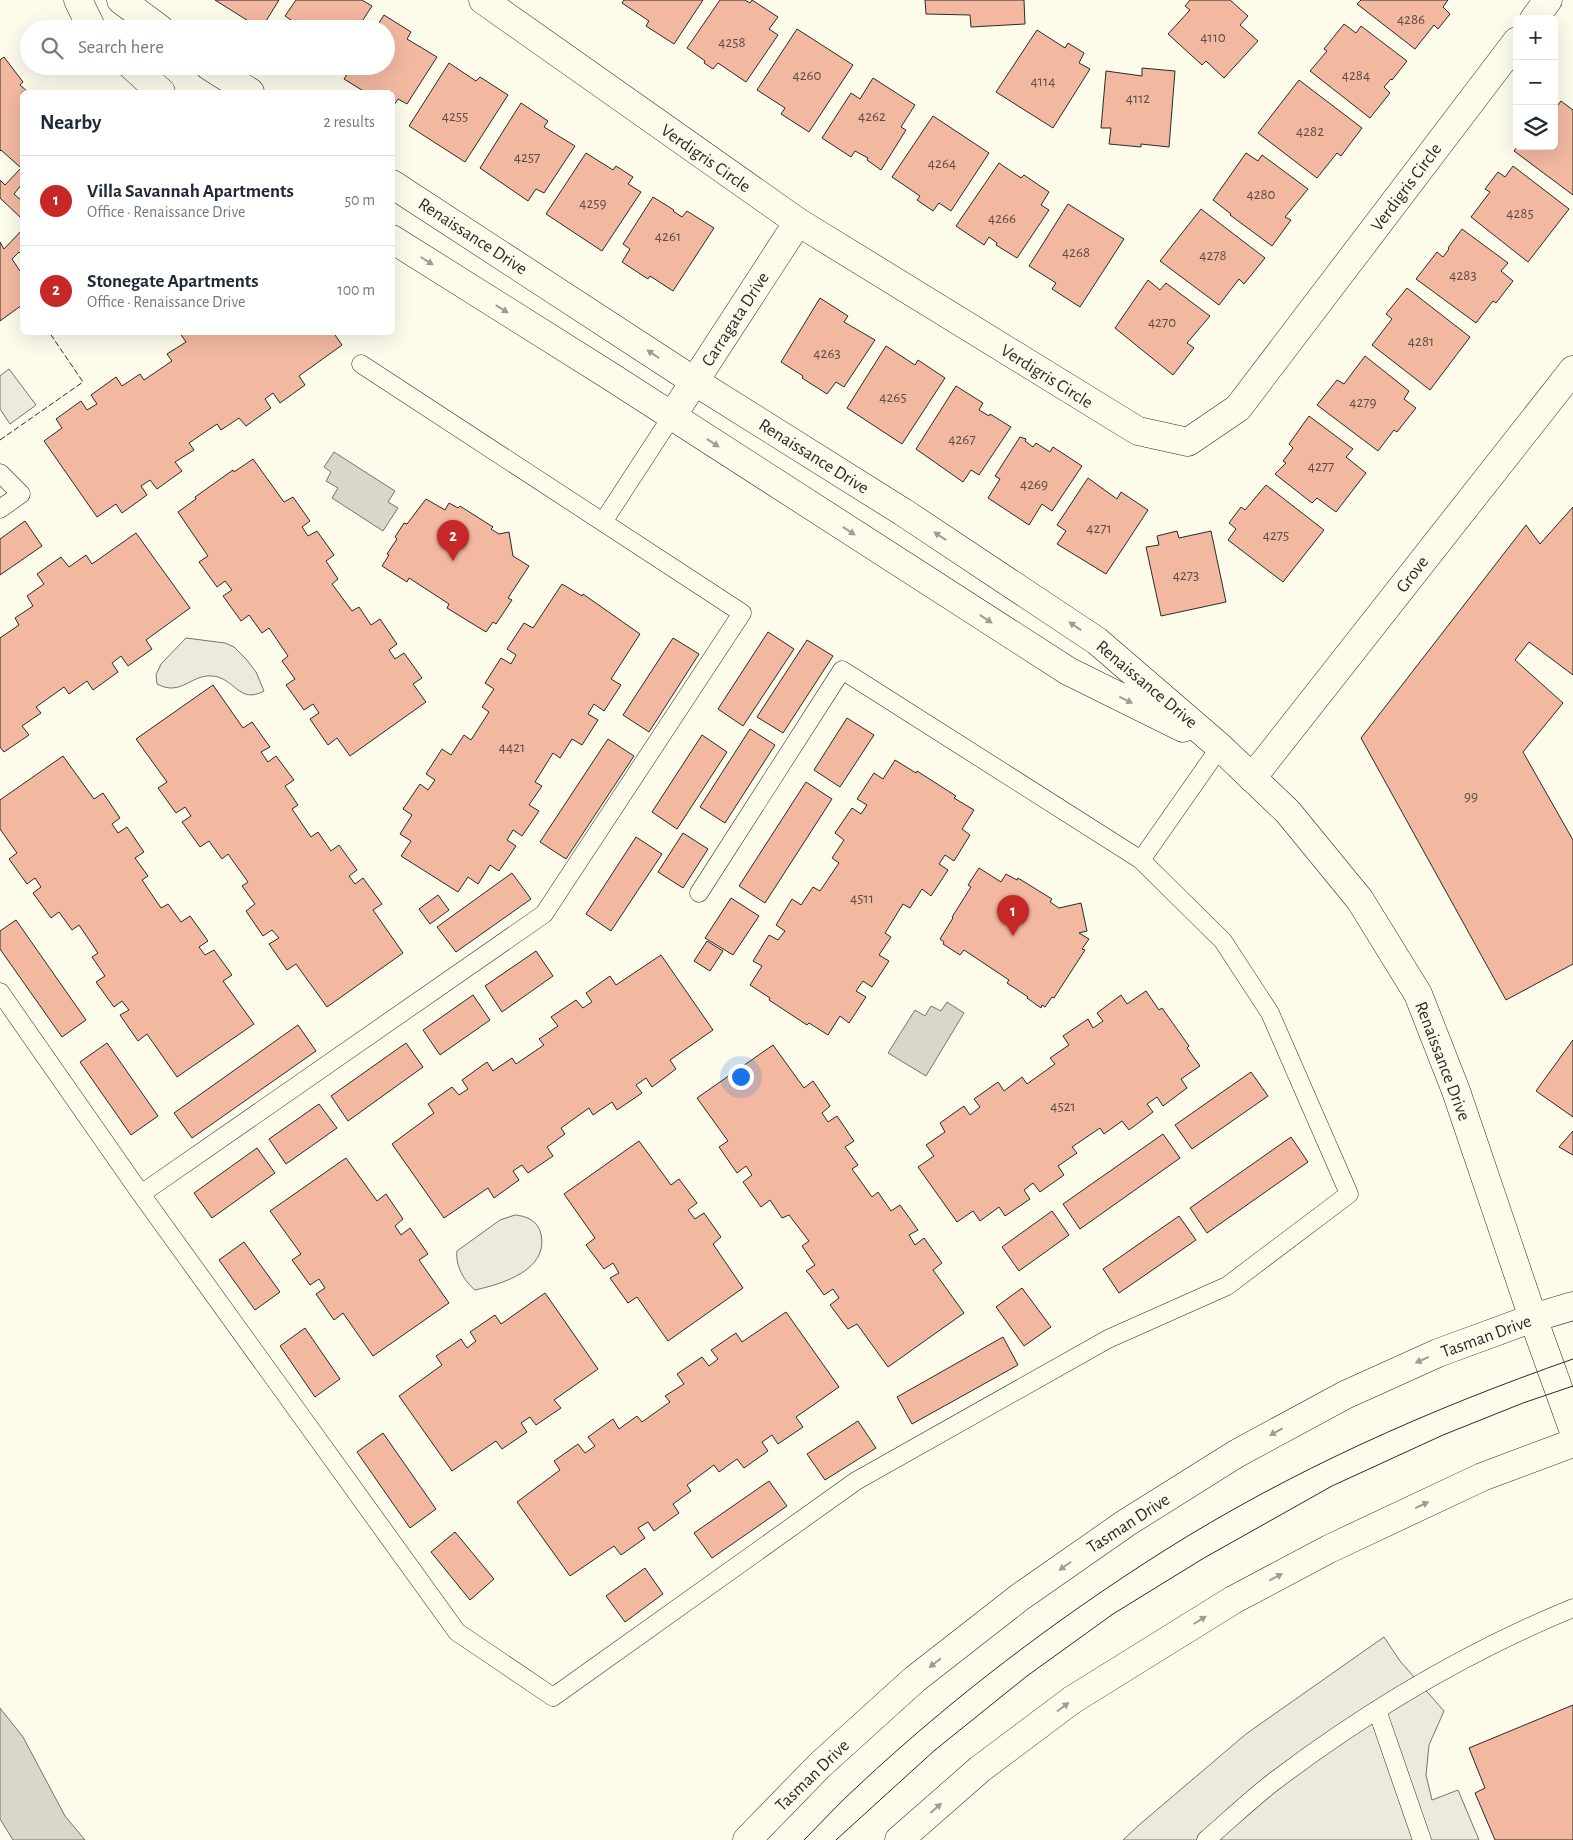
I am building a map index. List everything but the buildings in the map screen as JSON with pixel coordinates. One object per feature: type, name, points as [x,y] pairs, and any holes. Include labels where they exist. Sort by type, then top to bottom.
[{"type":"street","points":[[78,0],[88,20]]},
{"type":"street","points":[[121,0],[148,20]]},
{"type":"street","name":"Verdigris Circle","points":[[483,0],[798,222],[1138,431],[1188,442],[1238,408],[1513,46]]},
{"type":"street","points":[[1537,15],[1548,0]]},
{"type":"street","points":[[142,75],[159,90]]},
{"type":"street","points":[[223,75],[247,90]]},
{"type":"street","name":"Renaissance Drive","points":[[395,186],[694,381],[903,512],[1098,642],[1220,746],[1288,812],[1360,900],[1418,994],[1456,1091],[1573,1429]]},
{"type":"street","name":"Carragata Drive","points":[[672,416],[798,222]]},
{"type":"street","name":"Renaissance Drive","points":[[395,241],[672,416],[1068,672],[1220,746]]},
{"type":"street","name":"Grove","points":[[1252,778],[1573,370]]},
{"type":"street","name":"Tasman Drive","points":[[747,1840],[820,1765],[915,1679],[1020,1597],[1126,1523],[1236,1454],[1345,1395],[1438,1353],[1533,1318],[1573,1306]]},
{"type":"street","points":[[900,1840],[980,1769],[1072,1700],[1233,1600],[1329,1549],[1474,1481],[1573,1443]]},
{"type":"lane","points":[[141,1194],[544,914],[742,613],[361,364]]},
{"type":"lane","points":[[603,522],[672,416]]},
{"type":"lane","points":[[0,473],[21,494],[0,509]]},
{"type":"lane","points":[[0,992],[141,1194],[457,1632],[553,1698],[856,1481],[1108,1339],[1227,1286],[1349,1194],[1270,1014],[1223,941],[1141,860],[842,670],[699,893]]},
{"type":"lane","points":[[1141,860],[1220,746]]},
{"type":"lane","points":[[1206,1840],[1272,1784],[1377,1710],[1429,1678],[1531,1625],[1573,1608]]},
{"type":"lane","points":[[1377,1710],[1422,1840]]},
{"type":"shaded area","points":[[9,369],[36,405],[10,424],[0,409],[0,376]]},
{"type":"shaded area","points":[[334,452],[395,491],[388,502],[398,508],[383,531],[332,498],[338,488],[326,481],[331,472],[324,467]]},
{"type":"shaded area","points":[[186,638],[225,643],[234,647],[256,672],[264,691],[248,695],[242,693],[226,681],[212,676],[198,678],[173,688],[157,684],[156,675],[161,664]]},
{"type":"shaded area","points":[[947,1002],[964,1013],[926,1076],[888,1053],[915,1010],[925,1016],[931,1006],[941,1011]]},
{"type":"shaded area","points":[[515,1215],[531,1220],[540,1229],[542,1246],[538,1257],[531,1266],[510,1279],[475,1290],[461,1272],[457,1262],[457,1251],[500,1220]]},
{"type":"shaded area","points":[[1384,1637],[1400,1661],[1444,1711],[1429,1745],[1426,1775],[1432,1800],[1458,1790],[1479,1840],[1123,1840],[1246,1734]]},
{"type":"shaded area","points":[[0,1708],[23,1737],[65,1816],[85,1840],[13,1840],[0,1819]]},
{"type":"tram line","points":[[804,1840],[845,1798],[894,1753],[1005,1661],[1083,1605],[1162,1552],[1260,1495],[1362,1444],[1466,1399],[1573,1359]]},
{"type":"tram line","points":[[836,1840],[935,1750],[1027,1676],[1113,1614],[1204,1558],[1332,1486],[1443,1435],[1523,1403],[1573,1386]]},
{"type":"fence","points":[[0,440],[83,382],[51,335]]},
{"type":"place","name":"Stonegate Apartments","points":[[453,561]]},
{"type":"place","name":"Villa Savannah Apartments","points":[[1013,936]]}]
